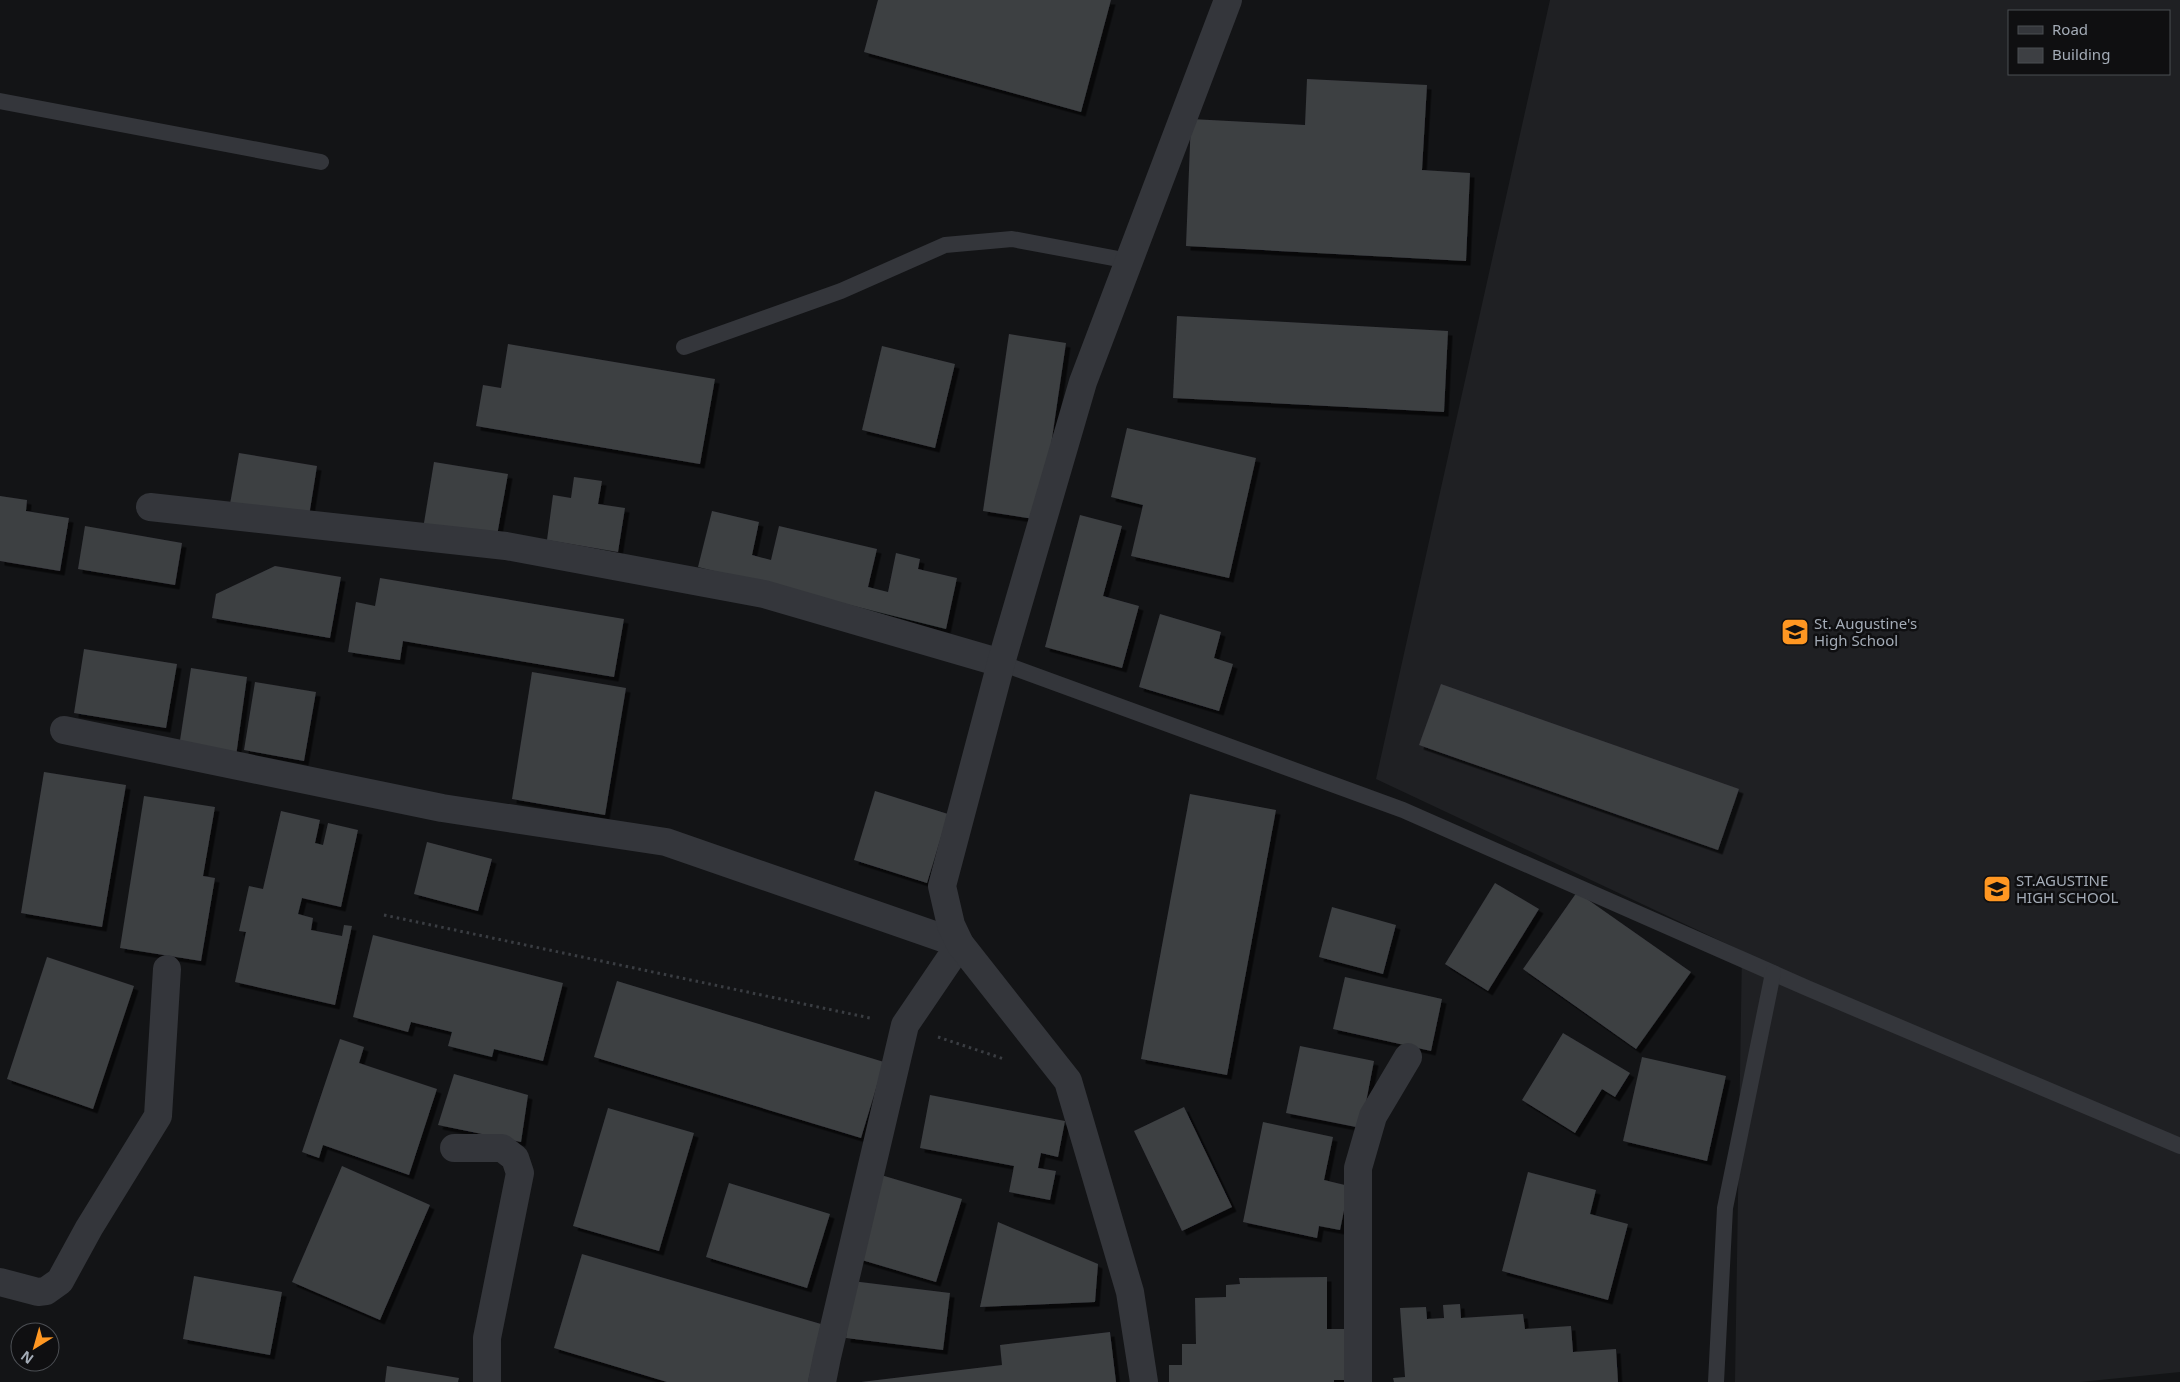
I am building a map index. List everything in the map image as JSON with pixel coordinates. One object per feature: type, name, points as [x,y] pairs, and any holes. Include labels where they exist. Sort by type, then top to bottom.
[{"type":"street","points":[[1144,1382],[1130,1292],[1068,1080],[960,944],[950,925],[942,886],[1001,663],[1083,382],[1228,0]]},
{"type":"street","points":[[150,507],[506,546],[764,594],[1001,663]]},
{"type":"street","points":[[64,730],[442,808],[666,842],[960,944]]},
{"type":"street","points":[[822,1382],[905,1025],[960,944]]},
{"type":"street","points":[[0,1282],[38,1292],[46,1291],[60,1281],[89,1228],[158,1116],[167,969]]},
{"type":"street","points":[[1358,1382],[1358,1168],[1373,1116],[1408,1057]]},
{"type":"street","points":[[454,1148],[502,1148],[515,1158],[520,1173],[487,1338],[487,1382]]},
{"type":"lane","points":[[0,101],[321,162]]},
{"type":"lane","points":[[684,347],[841,291],[945,245],[1012,239],[1129,260]]},
{"type":"lane","points":[[1001,663],[1403,810],[1773,973],[2180,1146]]},
{"type":"lane","points":[[1716,1382],[1724,1208],[1773,973]]},
{"type":"path","points":[[384,915],[905,1025],[1004,1059]]},
{"type":"shaded area","name":"St. Augustine's High School","points":[[1550,0],[2180,0],[2180,1372],[2080,1382],[1735,1382],[1742,951],[1376,779]]},
{"type":"building","points":[[878,0],[1111,0],[1081,112],[864,52]]},
{"type":"building","points":[[1307,79],[1427,85],[1422,170],[1470,173],[1466,261],[1186,246],[1191,119],[1305,125]]},
{"type":"building","points":[[1177,316],[1448,331],[1444,412],[1173,398]]},
{"type":"building","points":[[1009,334],[1066,343],[1040,520],[983,511]]},
{"type":"building","points":[[508,344],[715,379],[700,464],[476,426],[483,385],[501,388]]},
{"type":"building","points":[[882,346],[955,364],[935,448],[862,430]]},
{"type":"building","points":[[1127,428],[1256,458],[1229,578],[1131,556],[1143,505],[1111,497]]},
{"type":"building","points":[[239,453],[317,466],[309,516],[230,504]]},
{"type":"building","points":[[434,462],[508,474],[496,541],[423,529]]},
{"type":"building","points":[[574,477],[602,481],[598,504],[625,508],[618,552],[547,540],[553,495],[571,498]]},
{"type":"building","points":[[0,496],[27,500],[26,511],[69,518],[60,571],[0,561]]},
{"type":"building","points":[[712,511],[759,522],[752,555],[771,560],[779,526],[877,549],[868,587],[888,592],[896,553],[920,559],[918,569],[957,578],[946,629],[698,567]]},
{"type":"building","points":[[1080,515],[1122,526],[1103,596],[1139,606],[1122,668],[1045,647]]},
{"type":"building","points":[[85,526],[182,543],[175,585],[78,569]]},
{"type":"building","points":[[275,566],[341,577],[330,638],[212,618],[216,594]]},
{"type":"building","points":[[380,578],[624,619],[614,677],[403,641],[400,660],[348,652],[356,602],[375,606]]},
{"type":"building","points":[[1160,614],[1221,632],[1214,658],[1233,664],[1219,711],[1139,687]]},
{"type":"building","points":[[84,649],[177,664],[166,728],[74,713]]},
{"type":"building","points":[[191,668],[247,677],[236,756],[179,747]]},
{"type":"building","points":[[532,672],[626,688],[605,815],[512,799]]},
{"type":"building","points":[[255,682],[316,692],[304,761],[244,750]]},
{"type":"building","points":[[1441,684],[1739,789],[1718,850],[1419,745]]},
{"type":"building","points":[[44,772],[126,785],[102,927],[21,913]]},
{"type":"building","points":[[875,791],[948,814],[927,883],[854,860]]},
{"type":"building","points":[[1190,794],[1276,810],[1227,1075],[1141,1059]]},
{"type":"building","points":[[144,796],[215,807],[203,876],[215,878],[201,961],[120,948]]},
{"type":"building","points":[[281,811],[320,820],[315,843],[323,845],[328,823],[358,830],[341,907],[302,898],[298,914],[313,918],[311,930],[342,936],[344,925],[352,926],[335,1005],[235,982],[246,932],[239,931],[249,886],[263,889]]},
{"type":"building","points":[[427,842],[492,859],[478,911],[414,894]]},
{"type":"building","points":[[1495,883],[1539,909],[1488,991],[1445,964]]},
{"type":"building","points":[[1577,892],[1691,972],[1636,1049],[1523,969]]},
{"type":"building","points":[[1332,907],[1396,925],[1383,974],[1319,957]]},
{"type":"building","points":[[373,935],[563,983],[543,1061],[494,1049],[492,1057],[448,1046],[452,1032],[411,1022],[408,1032],[353,1017]]},
{"type":"building","points":[[47,957],[134,986],[93,1109],[7,1079]]},
{"type":"building","points":[[1345,977],[1442,999],[1431,1051],[1333,1029]]},
{"type":"building","points":[[617,981],[884,1062],[861,1138],[594,1057]]},
{"type":"building","points":[[1563,1033],[1630,1073],[1615,1097],[1602,1089],[1575,1133],[1522,1100]]},
{"type":"building","points":[[340,1039],[364,1047],[359,1063],[437,1089],[409,1175],[323,1145],[319,1158],[302,1152]]},
{"type":"building","points":[[1300,1046],[1374,1061],[1361,1128],[1286,1113]]},
{"type":"building","points":[[1642,1057],[1726,1076],[1707,1161],[1623,1141]]},
{"type":"building","points":[[454,1074],[528,1095],[521,1142],[438,1125]]},
{"type":"building","points":[[930,1095],[1065,1121],[1058,1157],[1041,1153],[1038,1168],[1056,1171],[1050,1200],[1009,1192],[1014,1166],[920,1148]]},
{"type":"building","points":[[1184,1107],[1232,1207],[1182,1231],[1134,1131]]},
{"type":"building","points":[[608,1108],[694,1133],[659,1251],[573,1226]]},
{"type":"building","points":[[1263,1122],[1333,1137],[1324,1180],[1349,1186],[1340,1230],[1319,1226],[1317,1238],[1243,1222]]},
{"type":"building","points":[[342,1166],[430,1205],[380,1320],[292,1282]]},
{"type":"building","points":[[1528,1172],[1596,1190],[1590,1214],[1628,1224],[1608,1300],[1502,1271]]},
{"type":"building","points":[[881,1175],[962,1199],[936,1282],[855,1258]]},
{"type":"building","points":[[729,1183],[830,1214],[807,1288],[706,1257]]},
{"type":"building","points":[[998,1222],[1098,1264],[1095,1302],[980,1307]]},
{"type":"building","points":[[582,1254],[821,1324],[808,1382],[667,1382],[554,1348]]},
{"type":"building","points":[[194,1276],[282,1292],[270,1355],[183,1339]]},
{"type":"building","points":[[1327,1277],[1327,1329],[1351,1329],[1351,1380],[1334,1380],[1334,1382],[1169,1382],[1169,1365],[1182,1365],[1182,1344],[1196,1344],[1195,1298],[1226,1297],[1226,1285],[1240,1284],[1239,1278]]},
{"type":"building","points":[[852,1281],[950,1293],[943,1350],[846,1338]]},
{"type":"building","points":[[1460,1304],[1461,1318],[1523,1314],[1525,1329],[1571,1326],[1573,1352],[1616,1349],[1618,1382],[1394,1382],[1393,1378],[1405,1377],[1400,1308],[1426,1307],[1427,1319],[1444,1318],[1443,1305]]},
{"type":"building","points":[[1110,1332],[1116,1382],[861,1382],[1002,1365],[1000,1345]]},
{"type":"building","points":[[387,1366],[459,1378],[458,1382],[385,1382]]},
{"type":"place","name":"St. Augustine's High School","points":[[1795,632]]},
{"type":"place","name":"ST.AGUSTINE HIGH SCHOOL","points":[[1997,889]]}]
